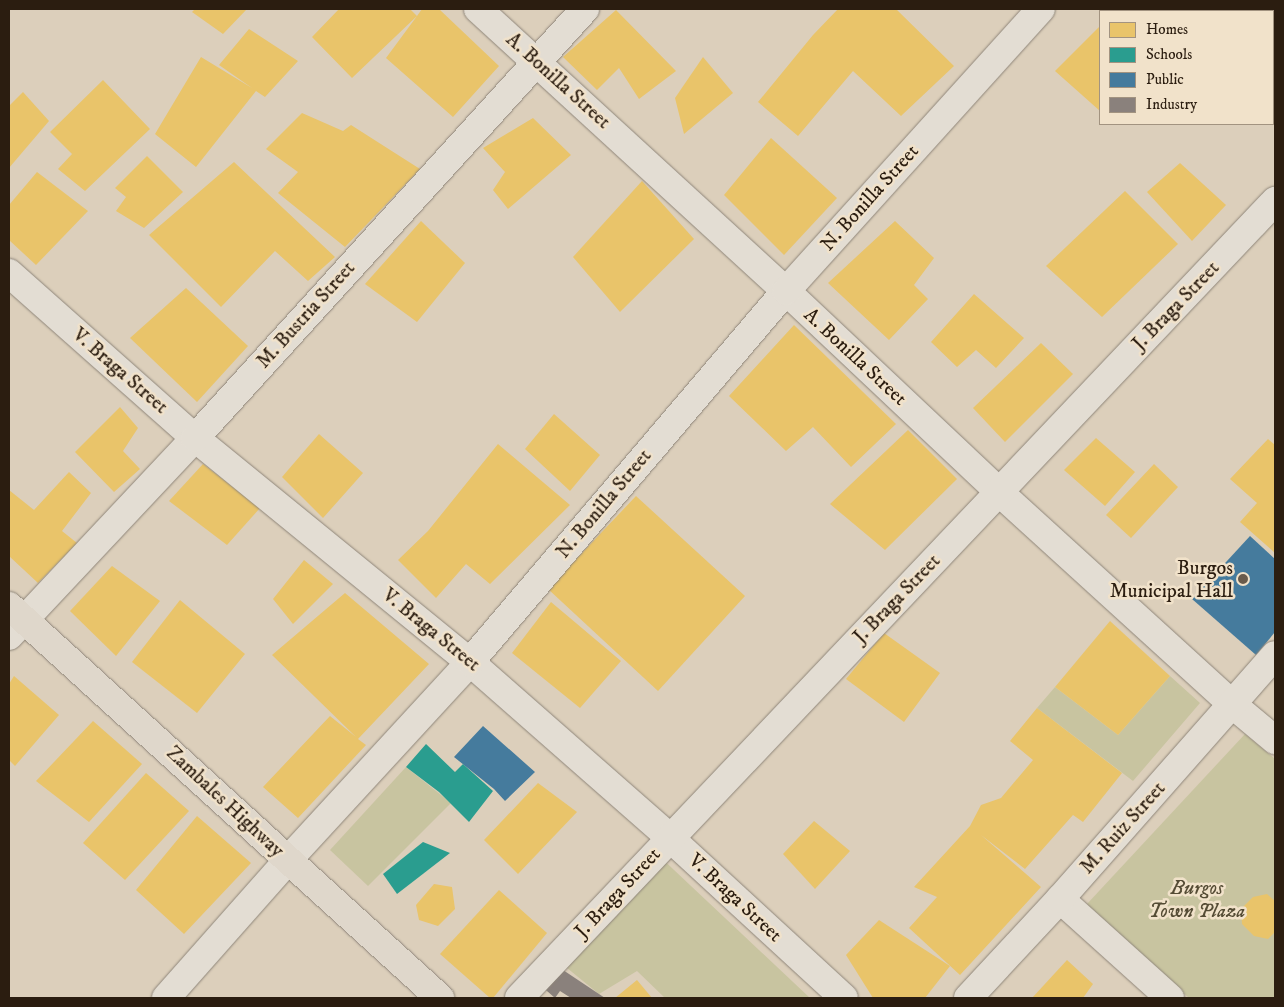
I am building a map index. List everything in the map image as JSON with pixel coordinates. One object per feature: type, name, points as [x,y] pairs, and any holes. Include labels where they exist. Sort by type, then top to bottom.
[{"type":"main road","name":"Zambales Highway","points":[[14,620],[288,860],[440,998]]},
{"type":"street","name":"A. Bonilla Street","points":[[478,9],[536,60],[786,291],[999,492],[1233,705],[1275,740]]},
{"type":"street","name":"M. Bustria Street","points":[[14,620],[195,438],[536,60],[585,9]]},
{"type":"street","name":"N. Bonilla Street","points":[[166,998],[288,860],[470,662],[786,291],[1041,9]]},
{"type":"street","name":"J. Braga Street","points":[[519,998],[1275,201]]},
{"type":"street","name":"V. Braga Street","points":[[9,273],[195,438],[470,662],[670,838],[844,998]]},
{"type":"street","name":"M. Ruiz Street","points":[[968,998],[1060,899],[1233,705],[1275,655]]},
{"type":"street","points":[[1060,899],[1170,998]]},
{"type":"green space","points":[[1170,676],[1200,703],[1133,781],[1037,708],[1055,687],[1118,735]]},
{"type":"green space","name":"Burgos Town Plaza","points":[[1245,734],[1275,759],[1275,998],[1189,998],[1087,904]]},
{"type":"green space","points":[[406,767],[451,803],[368,886],[330,850]]},
{"type":"green space","points":[[656,853],[810,998],[665,998],[637,971],[599,994],[556,959]]},
{"type":"building: Homes","points":[[195,9],[247,9],[223,34],[192,12]]},
{"type":"building: Homes","points":[[339,9],[410,9],[417,16],[352,78],[312,37]]},
{"type":"building: Homes","points":[[422,9],[439,9],[499,66],[453,117],[386,58]]},
{"type":"building: Homes","points":[[838,9],[896,9],[954,66],[901,116],[853,71],[798,136],[758,102],[813,35]]},
{"type":"building: Homes","points":[[616,10],[676,71],[639,99],[619,68],[597,90],[563,57]]},
{"type":"building: Homes","points":[[1099,27],[1099,110],[1055,71]]},
{"type":"building: Homes","points":[[249,29],[298,61],[265,97],[256,91],[196,167],[155,134],[201,57],[252,88],[219,65]]},
{"type":"building: Homes","points":[[703,57],[733,93],[684,134],[675,98]]},
{"type":"building: Homes","points":[[103,80],[150,129],[85,191],[58,169],[72,154],[50,132]]},
{"type":"building: Homes","points":[[23,92],[49,121],[9,168],[9,106]]},
{"type":"building: Homes","points":[[302,113],[343,131],[351,125],[420,169],[345,247],[278,193],[298,172],[266,149]]},
{"type":"building: Homes","points":[[533,118],[571,155],[508,209],[493,190],[505,172],[483,148]]},
{"type":"building: Homes","points":[[771,138],[837,198],[784,255],[724,195]]},
{"type":"building: Homes","points":[[147,156],[183,192],[144,228],[116,211],[126,197],[115,188]]},
{"type":"building: Homes","points":[[234,162],[335,257],[308,281],[275,251],[221,307],[149,235]]},
{"type":"building: Homes","points":[[1180,163],[1226,205],[1192,241],[1147,192]]},
{"type":"building: Homes","points":[[37,172],[88,211],[36,265],[9,240],[9,205]]},
{"type":"building: Homes","points":[[642,181],[694,239],[620,312],[573,257]]},
{"type":"building: Homes","points":[[1125,191],[1178,244],[1102,317],[1046,266]]},
{"type":"building: Homes","points":[[421,221],[465,263],[417,322],[365,284]]},
{"type":"building: Homes","points":[[895,221],[934,258],[914,285],[928,299],[889,340],[828,283]]},
{"type":"building: Homes","points":[[186,288],[248,346],[197,402],[130,338]]},
{"type":"building: Homes","points":[[974,294],[1024,338],[996,368],[976,350],[957,367],[931,342]]},
{"type":"building: Homes","points":[[794,325],[896,424],[851,467],[813,427],[786,451],[729,396]]},
{"type":"building: Homes","points":[[1041,343],[1073,374],[1005,442],[973,408]]},
{"type":"building: Homes","points":[[120,407],[138,428],[123,451],[140,469],[114,492],[75,452]]},
{"type":"building: Homes","points":[[554,414],[600,455],[570,491],[525,449]]},
{"type":"building: Homes","points":[[908,430],[957,479],[885,550],[830,504]]},
{"type":"building: Homes","points":[[319,434],[363,473],[323,518],[282,477]]},
{"type":"building: Homes","points":[[1096,438],[1135,472],[1105,506],[1064,470]]},
{"type":"building: Homes","points":[[1268,439],[1275,445],[1275,553],[1240,522],[1257,503],[1230,479]]},
{"type":"building: Homes","points":[[498,444],[570,505],[490,584],[466,564],[436,598],[398,560],[428,531]]},
{"type":"building: Homes","points":[[203,464],[260,508],[227,545],[169,501]]},
{"type":"building: Homes","points":[[1154,464],[1178,487],[1131,538],[1106,515]]},
{"type":"building: Homes","points":[[69,472],[91,493],[62,531],[77,543],[38,583],[9,556],[9,490],[34,510]]},
{"type":"building: Homes","points":[[636,496],[745,596],[658,691],[548,589]]},
{"type":"building: Homes","points":[[304,560],[333,584],[293,624],[273,599]]},
{"type":"building: Homes","points":[[112,566],[160,601],[116,656],[70,611]]},
{"type":"building: Homes","points":[[345,593],[429,664],[358,739],[366,745],[298,818],[263,787],[330,716],[356,737],[272,655]]},
{"type":"building: Homes","points":[[180,600],[245,654],[197,713],[132,662]]},
{"type":"building: Homes","points":[[551,602],[621,661],[580,708],[512,653]]},
{"type":"building: Homes","points":[[1110,621],[1170,676],[1118,735],[1055,687]]},
{"type":"building: Homes","points":[[884,633],[940,673],[904,722],[846,679]]},
{"type":"building: Homes","points":[[14,676],[59,715],[15,766],[9,760],[9,684]]},
{"type":"building: Homes","points":[[1037,708],[1122,773],[1083,822],[1073,815],[1025,869],[981,835],[1041,887],[960,975],[909,928],[937,897],[914,887],[970,826],[981,805],[1001,798],[1033,760],[1010,741]]},
{"type":"building: Homes","points":[[93,721],[142,764],[89,822],[36,781]]},
{"type":"building: Homes","points":[[146,773],[189,811],[125,880],[83,843]]},
{"type":"building: Homes","points":[[538,783],[577,812],[518,874],[484,840]]},
{"type":"building: Homes","points":[[197,816],[251,863],[184,934],[136,890]]},
{"type":"building: Homes","points":[[814,821],[850,851],[815,889],[783,854]]},
{"type":"building: Homes","points":[[434,884],[452,887],[455,909],[438,926],[419,920],[416,905]]},
{"type":"building: Homes","points":[[499,890],[547,933],[493,998],[490,998],[440,954]]},
{"type":"building: Homes","points":[[1267,894],[1275,901],[1275,932],[1268,939],[1254,936],[1242,924],[1241,909],[1253,897]]},
{"type":"building: Homes","points":[[879,920],[950,966],[925,998],[873,998],[846,955]]},
{"type":"building: Homes","points":[[1067,960],[1093,984],[1083,998],[1032,998]]},
{"type":"building: Homes","points":[[637,980],[652,998],[615,998]]},
{"type":"building: Schools","points":[[426,744],[455,772],[463,764],[493,791],[469,822],[439,792],[406,767]]},
{"type":"building: Schools","points":[[423,842],[450,853],[397,894],[383,874]]},
{"type":"building: Public","name":"Burgos Municipal Hall","points":[[1250,536],[1275,559],[1275,632],[1256,655],[1192,599]]},
{"type":"building: Public","points":[[483,726],[535,772],[505,801],[494,789],[454,757]]},
{"type":"building: Industry","points":[[557,966],[605,998],[571,998],[560,991],[555,998],[539,984]]},
{"type":"place","name":"Burgos Municipal Hall","points":[[1243,579]]}]
